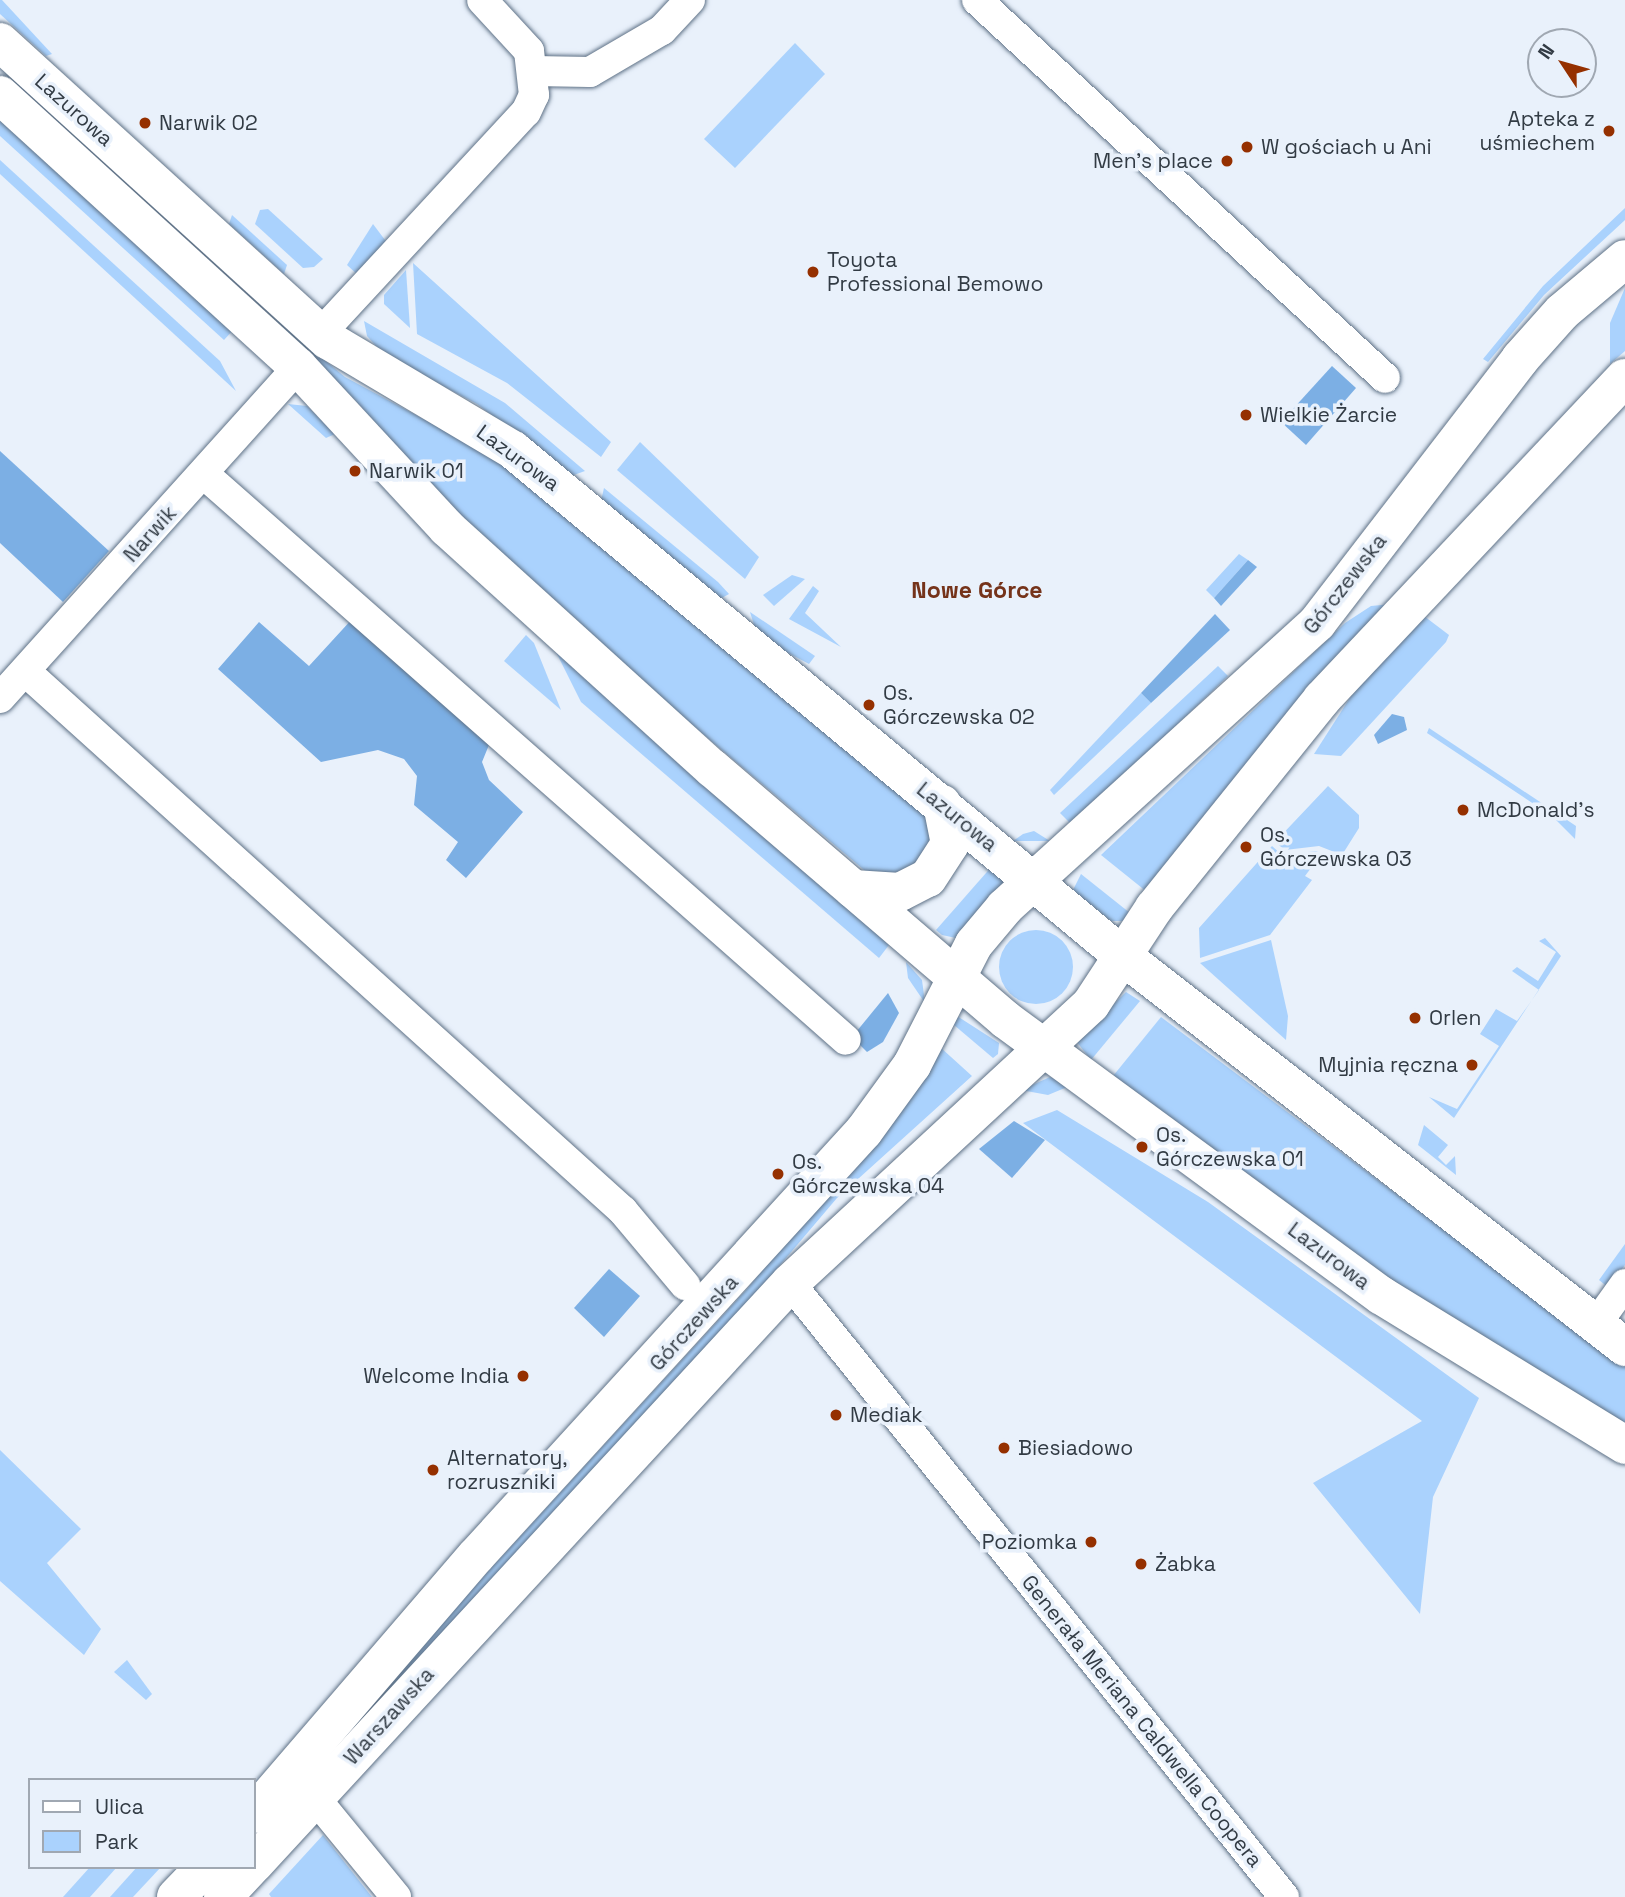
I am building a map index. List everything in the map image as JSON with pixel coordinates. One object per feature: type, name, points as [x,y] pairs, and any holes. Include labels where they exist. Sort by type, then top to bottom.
[{"type":"main road","name":"Lazurowa","points":[[0,42],[321,334],[368,369],[513,450],[1124,957]]},
{"type":"main road","name":"Lazurowa","points":[[0,95],[298,367],[447,528],[956,978],[1046,1048],[1382,1296],[1625,1445]]},
{"type":"main road","name":"Górczewska","points":[[399,1644],[864,1130],[912,1065],[974,944],[1034,881],[1317,623],[1520,359],[1562,312],[1625,260]]},
{"type":"main road","points":[[1611,1335],[1124,957],[1154,908],[1322,699],[1625,378]]},
{"type":"main road","points":[[853,889],[900,892],[928,878],[950,844],[942,804]]},
{"type":"main road","name":"Górczewska","points":[[524,1568],[790,1283],[1046,1048],[1091,1004],[1124,957]]},
{"type":"main road","name":"Warszawska","points":[[256,1862],[524,1568]]},
{"type":"main road","name":"Warszawska","points":[[256,1812],[399,1644]]},
{"type":"main road","points":[[176,1897],[203,1869]]},
{"type":"main road","name":"Warszawska","points":[[223,1897],[249,1869]]},
{"type":"street","points":[[321,334],[526,112],[534,71],[518,34],[482,0]]},
{"type":"street","points":[[534,71],[590,72],[662,30],[690,0]]},
{"type":"street","points":[[977,0],[1385,378]]},
{"type":"street","name":"Narwik","points":[[0,698],[205,475],[298,367]]},
{"type":"street","points":[[205,475],[846,1040]]},
{"type":"street","points":[[26,671],[623,1211],[685,1285]]},
{"type":"street","name":"Generała Meriana Caldwella Coopera","points":[[790,1283],[1284,1897]]},
{"type":"street","points":[[1611,1335],[1625,1284]]},
{"type":"street","points":[[315,1798],[396,1897]]},
{"type":"green space","points":[[0,0],[52,54],[46,56],[0,14]]},
{"type":"green space","points":[[795,43],[825,74],[735,168],[704,139]]},
{"type":"green space","points":[[0,115],[235,328],[224,340],[0,136]]},
{"type":"green space","points":[[0,160],[220,361],[236,391],[0,174]]},
{"type":"green space","points":[[1625,208],[1625,220],[1544,295],[1488,362],[1483,359],[1543,286]]},
{"type":"green space","points":[[268,209],[323,259],[314,267],[303,268],[255,224],[260,210]]},
{"type":"green space","points":[[232,215],[287,265],[284,274],[229,224]]},
{"type":"green space","points":[[373,224],[388,244],[359,276],[347,265]]},
{"type":"green space","points":[[413,263],[611,442],[601,457],[507,383],[417,334]]},
{"type":"green space","points":[[406,270],[410,328],[384,304],[384,295]]},
{"type":"green space","points":[[1625,288],[1625,351],[1610,364],[1610,323]]},
{"type":"green space","points":[[277,321],[345,377],[494,457],[936,822],[921,871],[870,875],[684,718],[439,496],[355,400],[274,326]]},
{"type":"green space","points":[[364,321],[505,403],[585,471],[571,476],[477,404],[384,355],[367,336]]},
{"type":"green space","points":[[288,404],[307,406],[335,434],[326,438]]},
{"type":"green space","points":[[640,442],[759,557],[745,579],[617,470]]},
{"type":"green space","points":[[604,488],[729,594],[720,599],[601,501]]},
{"type":"green space","points":[[1239,554],[1248,560],[1214,598],[1206,590]]},
{"type":"green space","points":[[792,575],[805,579],[774,606],[763,595]]},
{"type":"green space","points":[[813,586],[819,591],[805,613],[841,647],[789,619]]},
{"type":"green space","points":[[1392,604],[1147,892],[1101,855],[1345,623],[1371,606]]},
{"type":"green space","points":[[750,612],[815,656],[809,664],[758,637]]},
{"type":"green space","points":[[1424,616],[1449,635],[1446,642],[1341,756],[1314,754],[1362,679]]},
{"type":"green space","points":[[526,635],[534,643],[561,710],[504,661]]},
{"type":"green space","points":[[555,650],[889,945],[879,958],[581,702]]},
{"type":"green space","points":[[1218,666],[1228,676],[1072,825],[1060,813]]},
{"type":"green space","points":[[1141,693],[1151,703],[1054,795],[1050,790]]},
{"type":"green space","points":[[1429,728],[1576,826],[1575,839],[1552,816],[1427,733]]},
{"type":"green space","points":[[1328,786],[1359,815],[1359,828],[1342,855],[1319,846],[1285,850],[1275,842]]},
{"type":"green space","points":[[1034,831],[1050,841],[1013,841],[1023,834]]},
{"type":"green space","points":[[1272,846],[1282,855],[1316,851],[1336,860],[1320,856],[1305,876],[1312,880],[1270,935],[1200,958],[1199,928]]},
{"type":"green space","points":[[993,865],[1005,884],[956,938],[942,935],[936,930]]},
{"type":"green space","points":[[1081,874],[1130,913],[1124,921],[1111,921],[1073,890]]},
{"type":"green space","points":[[1036,930],[1050,933],[1062,941],[1070,953],[1073,967],[1070,981],[1062,993],[1050,1001],[1036,1004],[1022,1001],[1010,993],[1002,981],[999,967],[1002,953],[1010,941],[1022,933]]},
{"type":"green space","points":[[1545,938],[1561,956],[1539,990],[1512,971],[1517,967],[1538,981],[1556,952],[1539,941]]},
{"type":"green space","points":[[1271,940],[1288,1016],[1286,1040],[1200,963]]},
{"type":"green space","points":[[906,962],[922,980],[925,1003],[908,978]]},
{"type":"green space","points":[[1126,992],[1140,1001],[1091,1060],[1076,1041]]},
{"type":"green space","points":[[1532,999],[1454,1118],[1429,1097],[1457,1109],[1499,1046],[1480,1034],[1496,1009],[1517,1021]]},
{"type":"green space","points":[[957,1016],[999,1043],[998,1054],[993,1058],[954,1025]]},
{"type":"green space","points":[[1161,1017],[1625,1366],[1625,1428],[1435,1312],[1113,1076]]},
{"type":"green space","points":[[940,1047],[972,1076],[837,1198],[730,1324],[389,1693],[382,1687],[748,1288]]},
{"type":"green space","points":[[1050,1077],[1072,1085],[1048,1095],[1021,1090]]},
{"type":"green space","points":[[1057,1110],[1208,1202],[1479,1398],[1433,1497],[1420,1614],[1313,1483],[1422,1421],[1023,1123]]},
{"type":"green space","points":[[1424,1125],[1448,1145],[1438,1157],[1446,1165],[1455,1156],[1456,1175],[1418,1145]]},
{"type":"green space","points":[[1625,1244],[1625,1265],[1609,1288],[1599,1280]]},
{"type":"green space","points":[[0,1450],[81,1529],[47,1563],[101,1629],[84,1655],[0,1581]]},
{"type":"green space","points":[[127,1660],[152,1694],[146,1700],[114,1672]]},
{"type":"green space","points":[[323,1835],[372,1897],[271,1897],[269,1894]]},
{"type":"green space","points":[[88,1869],[115,1869],[90,1897],[63,1897]]},
{"type":"green space","points":[[135,1869],[159,1869],[133,1897],[110,1897]]},
{"type":"shaded area","points":[[1332,366],[1356,388],[1306,445],[1281,422]]},
{"type":"shaded area","points":[[0,451],[109,551],[63,602],[0,543]]},
{"type":"shaded area","points":[[1248,560],[1257,567],[1221,606],[1214,598]]},
{"type":"shaded area","points":[[1215,614],[1230,630],[1151,703],[1141,693]]},
{"type":"shaded area","points":[[353,618],[491,740],[482,762],[489,780],[523,812],[466,878],[446,860],[458,842],[414,805],[417,776],[404,759],[378,750],[321,762],[218,669],[259,622],[309,666]]},
{"type":"shaded area","points":[[1392,714],[1404,717],[1407,730],[1378,744],[1374,735]]},
{"type":"shaded area","points":[[888,993],[899,1013],[883,1042],[867,1052],[852,1037]]},
{"type":"shaded area","points":[[1014,1121],[1045,1140],[1012,1178],[979,1149]]},
{"type":"shaded area","points":[[609,1269],[640,1296],[604,1337],[574,1308]]},
{"type":"place","name":"Narwik 02","points":[[145,123]]},
{"type":"place","name":"Apteka z uśmiechem","points":[[1609,131]]},
{"type":"place","name":"W gościach u Ani","points":[[1247,147]]},
{"type":"place","name":"Men's place","points":[[1227,161]]},
{"type":"place","name":"Toyota Professional Bemowo","points":[[813,272]]},
{"type":"place","name":"Wielkie Żarcie","points":[[1246,415]]},
{"type":"place","name":"Narwik 01","points":[[355,471]]},
{"type":"place","name":"Os. Górczewska 02","points":[[869,705]]},
{"type":"place","name":"McDonald's","points":[[1463,810]]},
{"type":"place","name":"Os. Górczewska 03","points":[[1246,847]]},
{"type":"place","name":"Orlen","points":[[1415,1018]]},
{"type":"place","name":"Myjnia ręczna","points":[[1472,1065]]},
{"type":"place","name":"Os. Górczewska 01","points":[[1142,1147]]},
{"type":"place","name":"Os. Górczewska 04","points":[[778,1174]]},
{"type":"place","name":"Welcome India","points":[[523,1376]]},
{"type":"place","name":"Mediak","points":[[836,1415]]},
{"type":"place","name":"Biesiadowo","points":[[1004,1448]]},
{"type":"place","name":"Alternatory, rozruszniki","points":[[433,1470]]},
{"type":"place","name":"Poziomka","points":[[1091,1542]]},
{"type":"place","name":"Żabka","points":[[1141,1564]]},
{"type":"district","name":"Nowe Górce","points":[[977,590]]}]
